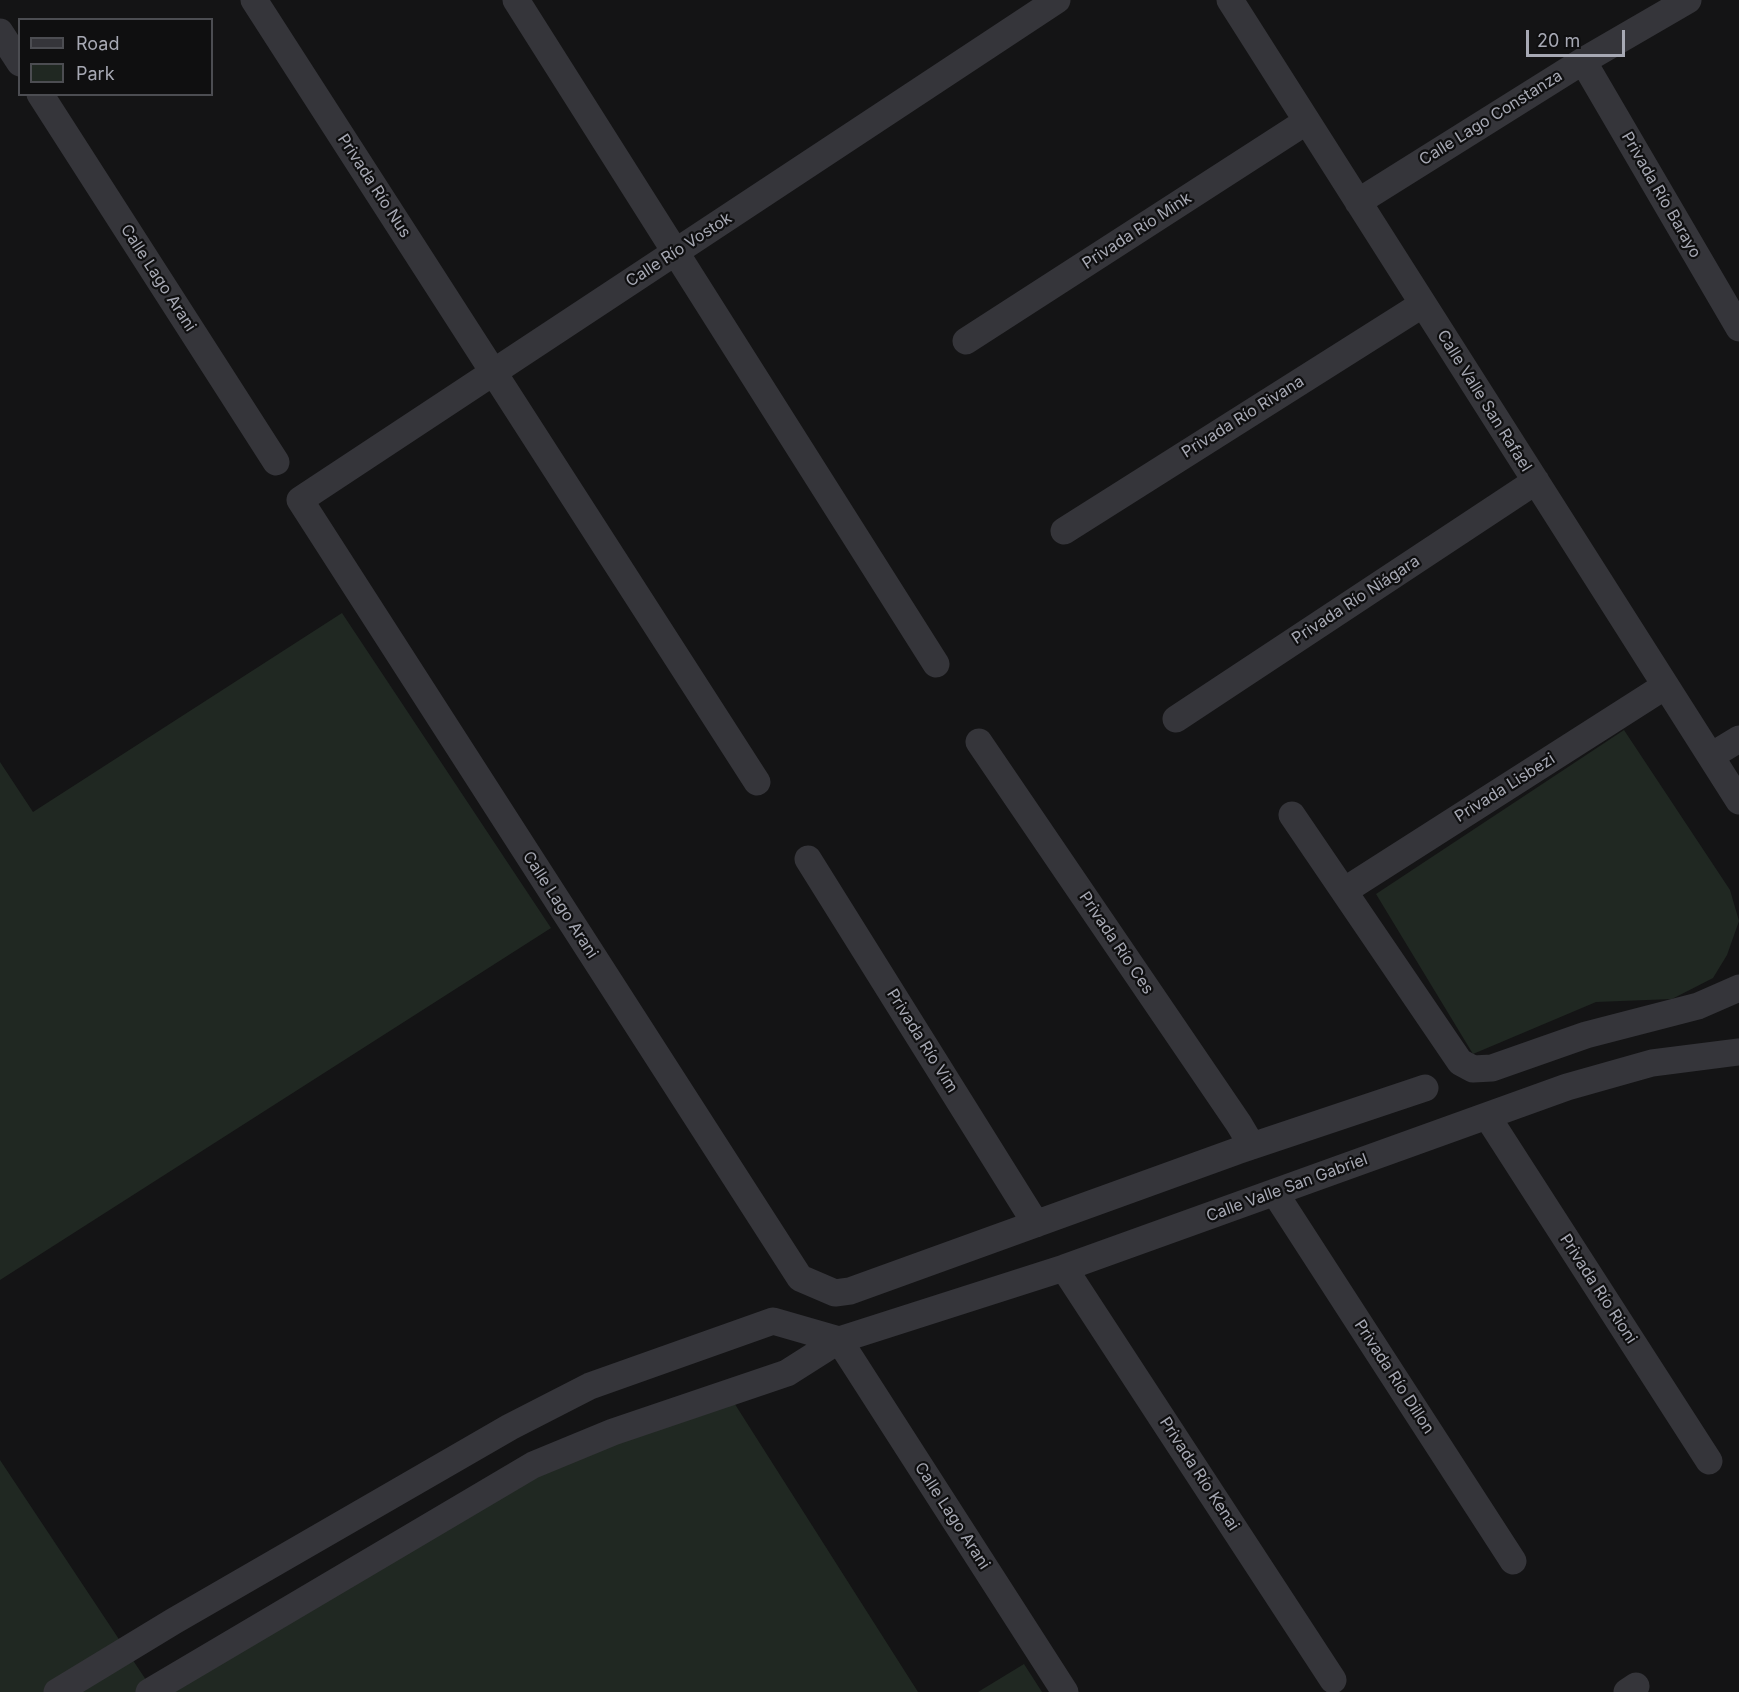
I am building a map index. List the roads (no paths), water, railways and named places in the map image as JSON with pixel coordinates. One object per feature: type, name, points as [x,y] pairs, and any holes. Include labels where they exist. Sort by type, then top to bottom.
[{"type":"street","name":"Privada Río Nus","points":[[255,0],[758,782]]},
{"type":"street","points":[[516,0],[936,664]]},
{"type":"street","name":"Calle Río Vostok","points":[[300,500],[1057,0]]},
{"type":"street","name":"Calle Lago Constanza","points":[[1358,202],[1583,61],[1688,0]]},
{"type":"street","name":"Calle Valle San Rafael","points":[[1235,2],[1358,202],[1739,801]]},
{"type":"street","points":[[0,32],[18,60]]},
{"type":"street","name":"Privada Río Barayo","points":[[1583,61],[1739,328]]},
{"type":"street","name":"Calle Lago Arani","points":[[41,96],[276,462]]},
{"type":"street","name":"Privada Río Mink","points":[[966,341],[1307,121]]},
{"type":"street","name":"Privada Río Rivana","points":[[1064,531],[1423,304]]},
{"type":"street","name":"Privada Río Niágara","points":[[1176,719],[1536,481]]},
{"type":"street","name":"Calle Lago Arani","points":[[300,500],[800,1278],[835,1293],[849,1291],[1036,1224]]},
{"type":"street","name":"Privada Lisbezi","points":[[1344,891],[1665,686]]},
{"type":"street","points":[[1711,756],[1739,739]]},
{"type":"street","name":"Privada Río Ces","points":[[979,742],[1233,1114],[1252,1146]]},
{"type":"street","points":[[1292,815],[1460,1062],[1473,1069],[1491,1068],[1586,1035],[1698,1006],[1739,988]]},
{"type":"street","name":"Privada Río Vim","points":[[808,859],[1036,1224]]},
{"type":"street","name":"Calle Valle San Gabriel","points":[[149,1692],[533,1465],[613,1432],[787,1373],[839,1340],[1064,1268],[1567,1087],[1652,1063],[1739,1052]]},
{"type":"street","points":[[1036,1224],[1252,1146],[1425,1088]]},
{"type":"street","name":"Privada Río Rioni","points":[[1487,1116],[1709,1461]]},
{"type":"street","name":"Privada Río Dillon","points":[[1275,1193],[1513,1561]]},
{"type":"street","name":"Privada Río Kenai","points":[[1064,1268],[1333,1680]]},
{"type":"street","points":[[57,1692],[174,1620],[510,1427],[590,1386],[773,1321],[839,1340]]},
{"type":"street","name":"Calle Lago Arani","points":[[839,1340],[1065,1692]]}]
